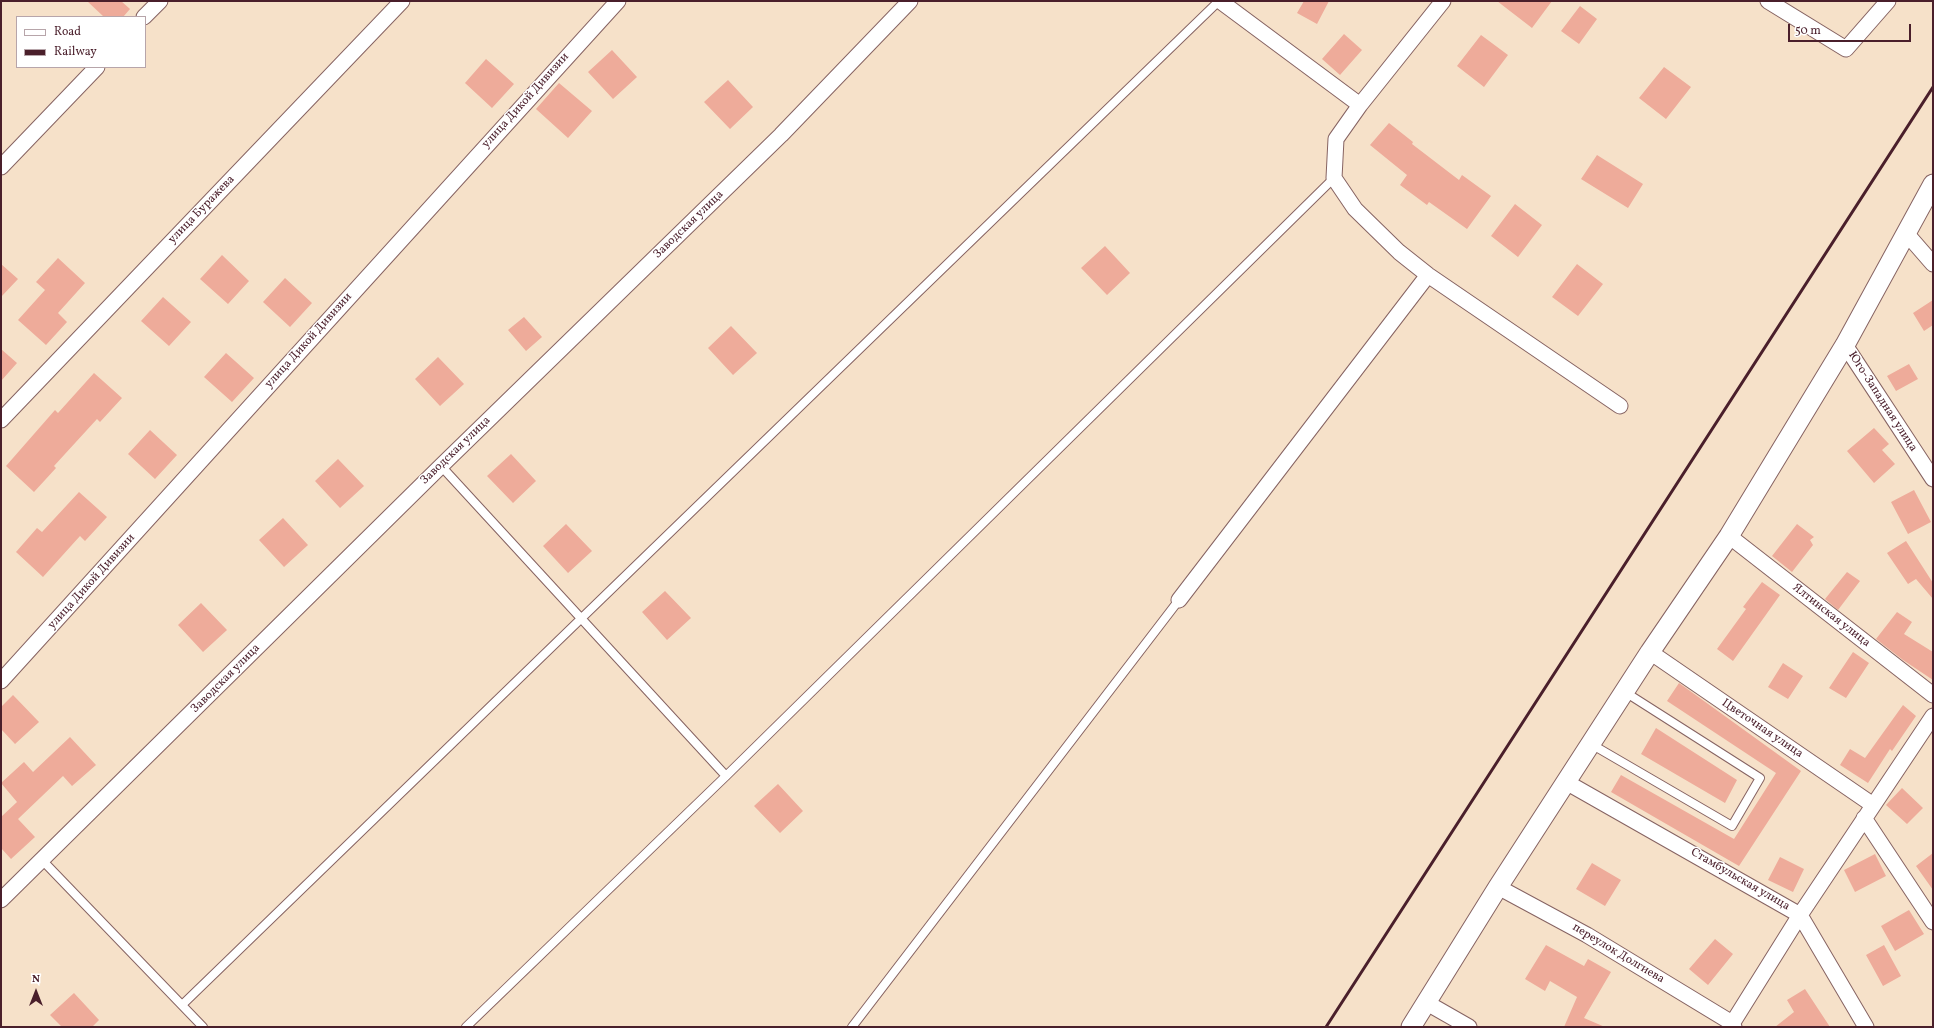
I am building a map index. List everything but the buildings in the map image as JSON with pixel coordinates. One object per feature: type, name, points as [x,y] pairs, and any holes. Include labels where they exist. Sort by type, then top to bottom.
[{"type":"street","points":[[145,16],[160,1]]},
{"type":"street","name":"улица Буражева","points":[[1,420],[402,1]]},
{"type":"street","name":"улица Дикой Дивизии","points":[[1,681],[618,1]]},
{"type":"street","name":"Заводская улица","points":[[1,900],[43,861],[441,466],[782,135],[910,1]]},
{"type":"street","points":[[1219,1],[1360,106]]},
{"type":"street","points":[[1443,1],[1360,106],[1336,139],[1334,178],[1355,209],[1399,252],[1428,275],[1620,406]]},
{"type":"street","points":[[1768,1],[1846,49],[1888,1]]},
{"type":"street","points":[[1,167],[95,68]]},
{"type":"street","points":[[1411,1027],[1498,887],[1650,652],[1729,536],[1845,345],[1933,184]]},
{"type":"street","points":[[1906,233],[1933,264]]},
{"type":"street","points":[[1178,600],[1428,275]]},
{"type":"street","name":"Юго-Западная улица","points":[[1845,345],[1933,479]]},
{"type":"street","name":"Ялтинская улица","points":[[1729,536],[1933,695]]},
{"type":"street","name":"Цветочная улица","points":[[1650,652],[1873,805]]},
{"type":"street","points":[[1732,1026],[1800,915],[1933,716]]},
{"type":"street","name":"Стамбульская улица","points":[[1566,782],[1800,915],[1866,1027]]},
{"type":"street","points":[[1864,818],[1933,922]]},
{"type":"street","name":"переулок Долгиева","points":[[1498,887],[1587,935],[1732,1026]]},
{"type":"street","points":[[1427,1003],[1469,1027]]},
{"type":"lane","points":[[182,1005],[1219,1]]},
{"type":"lane","points":[[466,1027],[726,776],[1334,178]]},
{"type":"lane","points":[[441,466],[726,776]]},
{"type":"lane","points":[[852,1027],[1178,600]]},
{"type":"lane","points":[[1591,744],[1732,826],[1760,778],[1625,692]]},
{"type":"lane","points":[[43,861],[203,1027]]},
{"type":"railway","points":[[1326,1027],[1933,87]]}]
